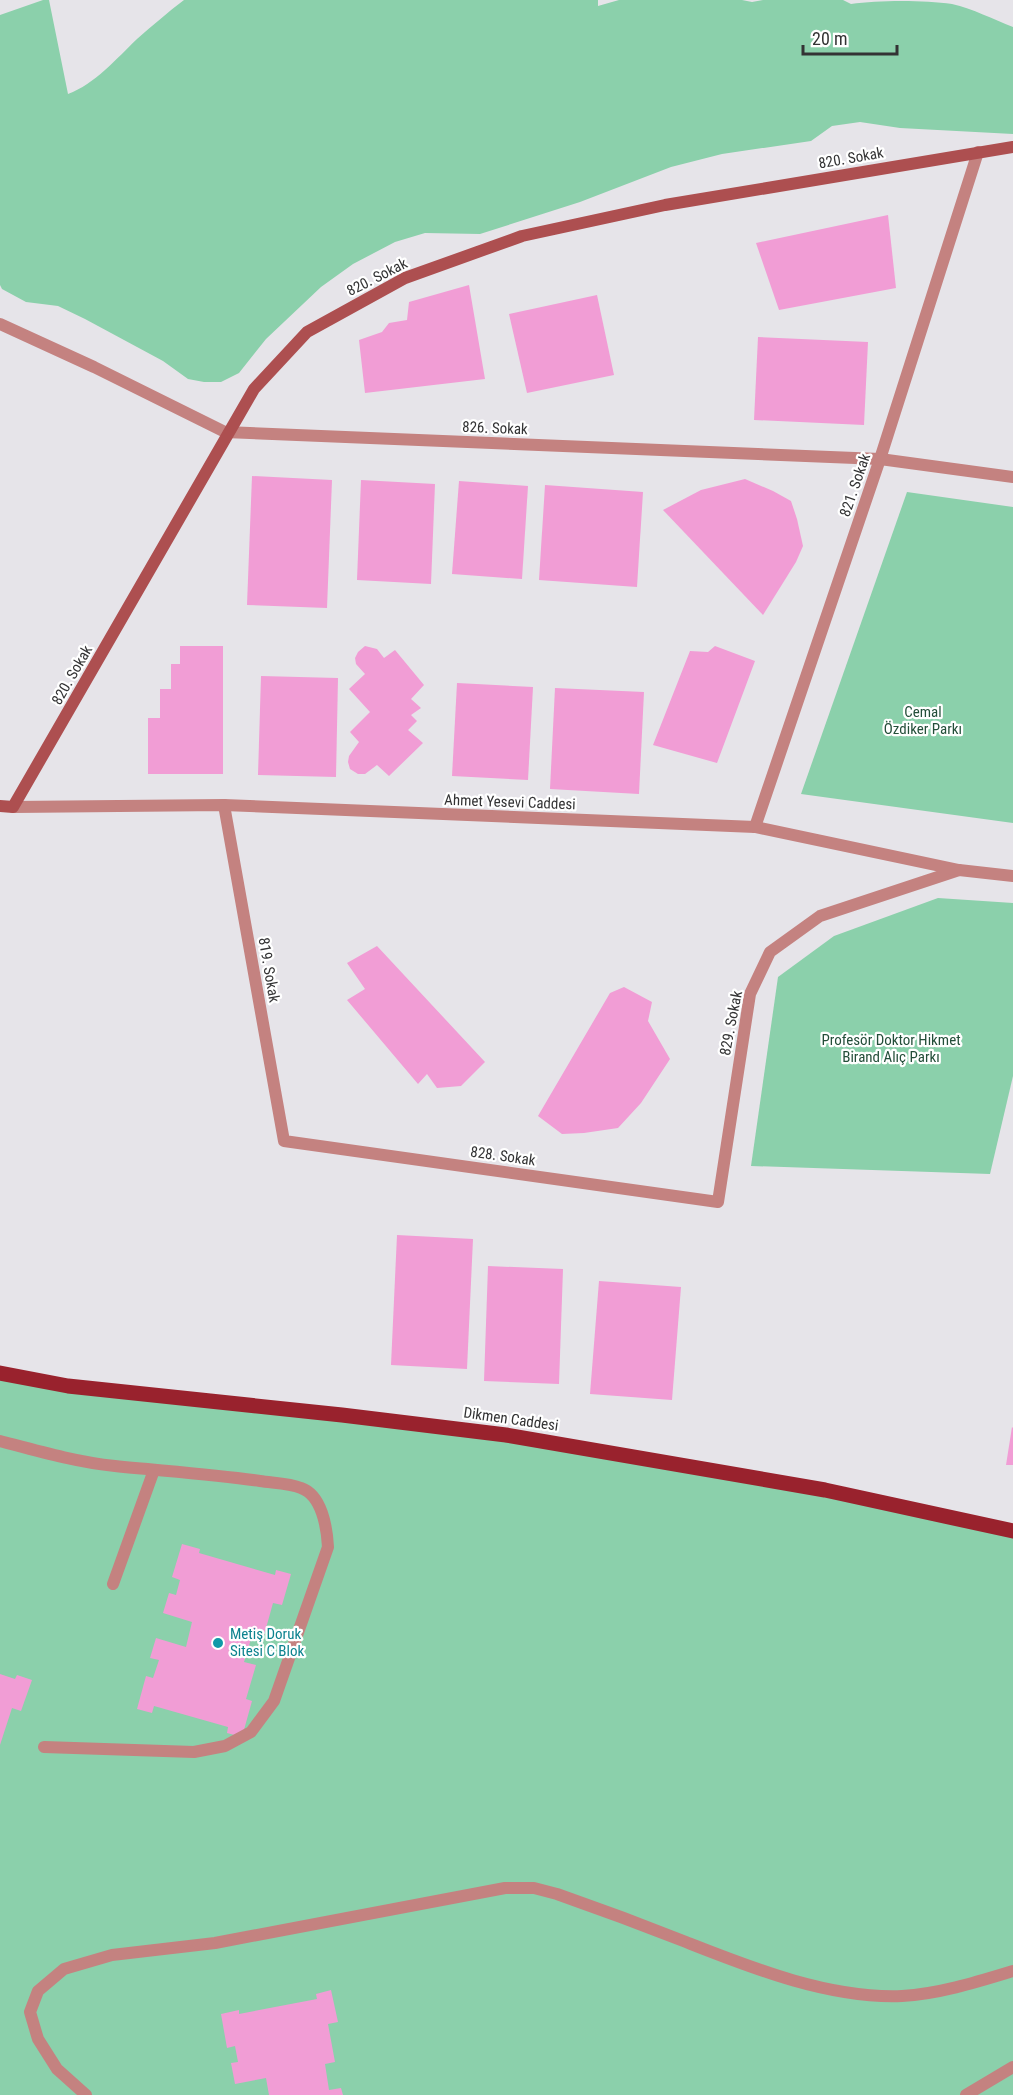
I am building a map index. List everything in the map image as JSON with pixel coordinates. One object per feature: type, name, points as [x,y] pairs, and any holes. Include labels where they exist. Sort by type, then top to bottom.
[{"type":"main road","name":"Dikmen Caddesi","points":[[0,1373],[68,1386],[506,1435],[825,1490],[1013,1531]]},
{"type":"street","name":"820. Sokak","points":[[14,807],[254,388],[307,332],[405,278],[522,236],[665,205],[1013,147]]},
{"type":"street","name":"821. Sokak","points":[[755,827],[880,459],[978,152]]},
{"type":"street","name":"826. Sokak","points":[[0,324],[229,433],[880,459],[1013,477]]},
{"type":"street","name":"Ahmet Yesevi Caddesi","points":[[0,806],[224,805],[755,827],[959,870],[1013,876]]},
{"type":"street","name":"819. Sokak","points":[[224,805],[284,1141]]},
{"type":"street","name":"829. Sokak","points":[[717,1202],[750,994],[770,952],[820,916],[959,870]]},
{"type":"street","name":"828. Sokak","points":[[284,1141],[717,1202]]},
{"type":"street","points":[[0,1441],[72,1460],[154,1470],[217,1474],[303,1488],[315,1500],[323,1515],[327,1531],[328,1547],[274,1701],[251,1732],[210,1751],[44,1747]]},
{"type":"street","points":[[113,1584],[154,1470]]},
{"type":"street","points":[[86,2095],[57,2069],[38,2039],[30,2012],[38,1991],[64,1970],[112,1955],[215,1942],[505,1888],[534,1888],[557,1894],[728,1958],[818,1987],[852,1993],[902,1996],[948,1989],[1013,1971]]},
{"type":"street","points":[[966,2095],[1013,2067]]},
{"type":"green space","points":[[49,0],[68,94],[96,77],[184,0],[598,0],[598,6],[619,0],[742,0],[752,2],[843,0],[851,4],[902,1],[952,4],[1013,27],[1013,134],[900,128],[860,122],[832,126],[811,141],[722,154],[671,167],[580,202],[480,234],[425,233],[395,242],[353,264],[321,287],[266,339],[239,373],[221,382],[204,382],[188,379],[163,361],[58,306],[26,302],[2,289],[0,285],[0,15]]},
{"type":"green space","name":"Cemal Özdiker Parkı","points":[[907,492],[1013,507],[1013,823],[801,794]]},
{"type":"green space","name":"Profesör Doktor Hikmet Birand Alıç Parkı","points":[[938,898],[1013,903],[1013,1076],[990,1174],[751,1166],[778,977],[834,936]]},
{"type":"green space","points":[[0,1373],[506,1435],[1013,1531],[1013,2095],[0,2095]]},
{"type":"building","points":[[888,215],[896,288],[779,310],[756,243]]},
{"type":"building","points":[[469,285],[485,379],[365,393],[359,340],[382,332],[389,323],[407,320],[409,302]]},
{"type":"building","points":[[597,295],[614,375],[527,393],[509,314]]},
{"type":"building","points":[[758,337],[868,342],[864,425],[754,420]]},
{"type":"building","points":[[252,476],[332,480],[327,608],[247,605]]},
{"type":"building","points":[[745,479],[791,501],[803,546],[796,562],[763,615],[663,510],[701,490]]},
{"type":"building","points":[[361,480],[435,484],[431,584],[357,580]]},
{"type":"building","points":[[459,481],[528,486],[522,579],[452,574]]},
{"type":"building","points":[[545,485],[643,492],[637,587],[539,580]]},
{"type":"building","points":[[180,646],[223,646],[223,774],[148,774],[148,718],[160,718],[160,689],[171,689],[171,664],[180,664]]},
{"type":"building","points":[[365,646],[377,649],[384,658],[395,650],[424,685],[411,699],[421,708],[411,715],[417,721],[408,730],[423,743],[389,776],[377,765],[365,774],[358,774],[350,769],[348,762],[349,756],[359,742],[350,732],[370,712],[349,689],[365,674],[356,664],[355,658]]},
{"type":"building","points":[[715,646],[755,661],[717,763],[653,745],[690,651],[708,652]]},
{"type":"building","points":[[261,676],[338,678],[336,777],[258,775]]},
{"type":"building","points":[[457,683],[533,687],[528,780],[452,776]]},
{"type":"building","points":[[555,688],[644,692],[639,794],[550,789]]},
{"type":"building","points":[[377,946],[485,1062],[461,1086],[437,1088],[427,1074],[418,1084],[347,1000],[365,989],[347,963]]},
{"type":"building","points":[[624,987],[652,1002],[648,1021],[670,1059],[641,1103],[618,1128],[562,1134],[538,1116],[610,993]]},
{"type":"building","points":[[397,1235],[473,1239],[467,1369],[391,1365]]},
{"type":"building","points":[[488,1266],[563,1269],[559,1384],[484,1381]]},
{"type":"building","points":[[599,1281],[681,1287],[672,1400],[590,1394]]},
{"type":"building","points":[[1012,1427],[1013,1465],[1006,1465]]},
{"type":"building","name":"Metiş Doruk Sitesi C Blok","points":[[182,1544],[200,1549],[199,1553],[275,1575],[276,1570],[291,1574],[282,1605],[273,1603],[263,1639],[252,1636],[244,1662],[256,1665],[246,1699],[252,1701],[242,1737],[227,1733],[228,1727],[154,1706],[152,1713],[137,1709],[146,1676],[153,1678],[159,1660],[150,1658],[156,1638],[186,1647],[192,1622],[163,1613],[169,1593],[176,1595],[180,1580],[172,1577]]},
{"type":"building","points":[[0,1674],[15,1679],[17,1675],[32,1680],[21,1711],[12,1708],[0,1745]]},
{"type":"building","points":[[331,1990],[338,2022],[328,2024],[335,2062],[325,2064],[329,2090],[341,2088],[343,2095],[269,2095],[266,2078],[235,2084],[231,2063],[238,2062],[235,2046],[227,2048],[221,2014],[239,2010],[239,2014],[317,1999],[316,1994]]},
{"type":"place","name":"Metiş Doruk Sitesi C Blok","points":[[218,1643]]}]
